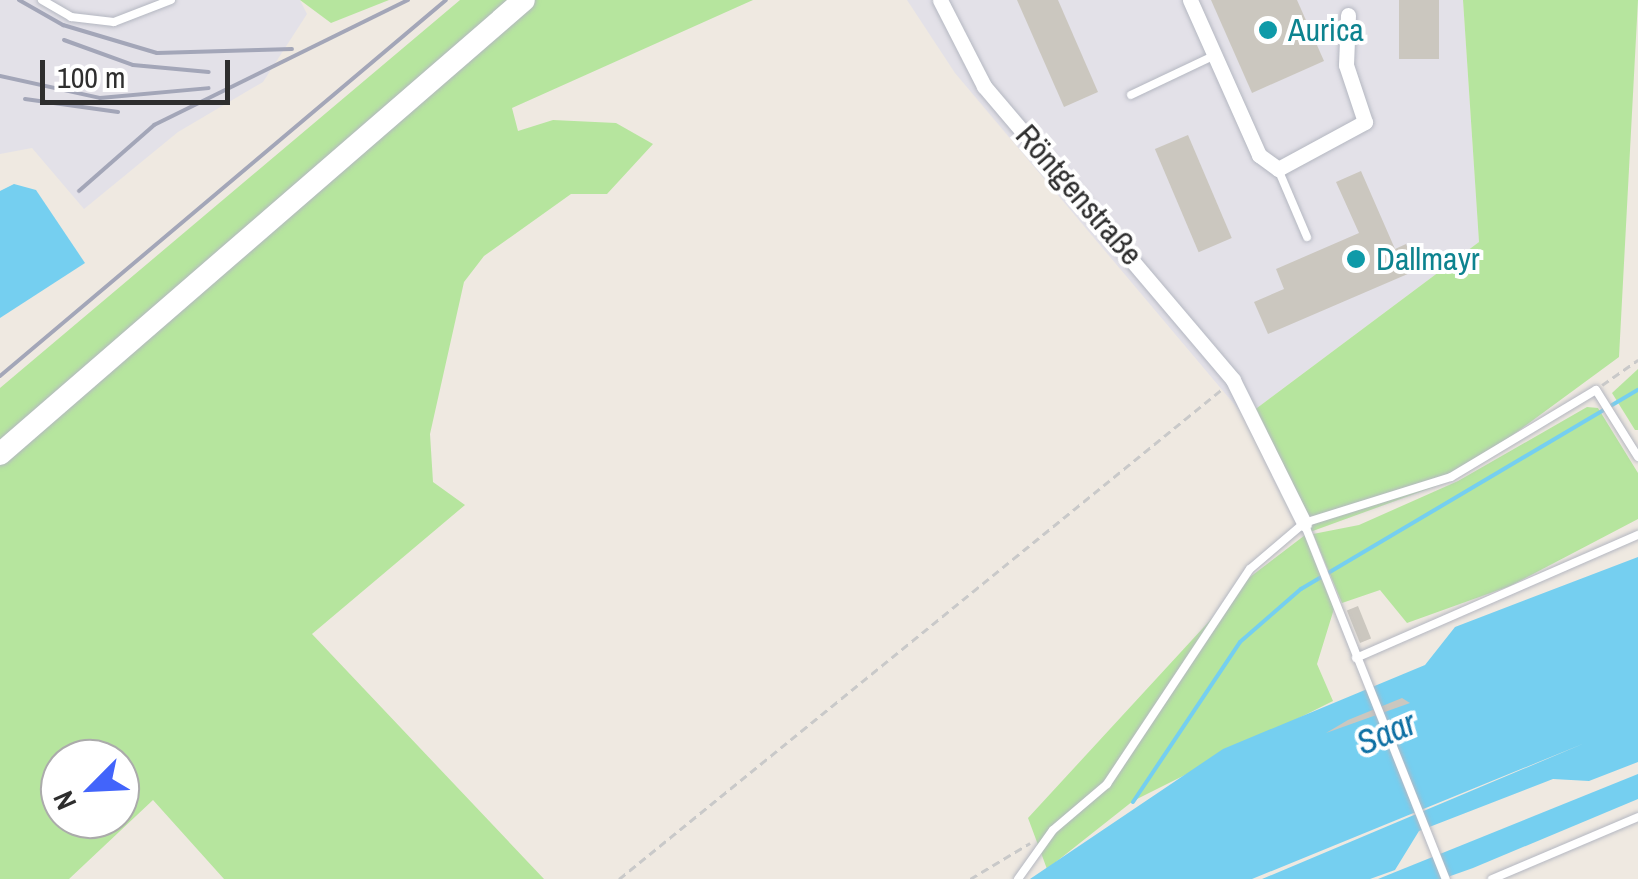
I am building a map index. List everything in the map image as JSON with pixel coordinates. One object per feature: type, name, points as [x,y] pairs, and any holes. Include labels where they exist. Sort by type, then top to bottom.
[{"type":"main road","points":[[0,454],[524,0]]},
{"type":"street","name":"Röntgenstraße","points":[[940,0],[984,86],[1233,380],[1304,524]]},
{"type":"street","points":[[1190,0],[1258,155],[1278,169],[1365,122],[1346,65],[1348,14]]},
{"type":"lane","points":[[42,0],[71,17],[114,22],[170,0]]},
{"type":"lane","points":[[1132,95],[1214,55]]},
{"type":"lane","points":[[1278,169],[1308,237]]},
{"type":"lane","points":[[1018,879],[1052,830],[1107,784],[1250,569],[1304,524],[1452,477],[1596,390],[1636,451]]},
{"type":"lane","points":[[1304,524],[1446,879]]},
{"type":"lane","points":[[1356,658],[1638,535]]},
{"type":"lane","points":[[1492,879],[1638,817]]},
{"type":"path","points":[[1596,390],[1638,360]]},
{"type":"path","points":[[619,879],[1233,380]]},
{"type":"path","points":[[970,879],[1052,830]]},
{"type":"shaded area","points":[[0,0],[300,0],[307,14],[263,82],[178,132],[84,209],[32,148],[0,154]]},
{"type":"shaded area","points":[[907,0],[1463,0],[1479,242],[1245,417],[955,73]]},
{"type":"green space","points":[[300,0],[389,0],[331,23]]},
{"type":"green space","points":[[460,0],[753,0],[512,108],[518,131],[553,120],[616,123],[653,144],[607,194],[571,194],[484,256],[464,282],[430,434],[433,482],[465,505],[312,634],[544,879],[224,879],[153,800],[140,812],[140,739],[40,739],[40,839],[112,839],[69,879],[0,879],[0,388]]},
{"type":"green space","points":[[1463,0],[1638,0],[1619,357],[1450,481],[1310,532],[1337,599],[1317,664],[1333,701],[1133,801],[1047,869],[1028,818],[1250,577],[1309,532],[1245,417],[1479,242]]},
{"type":"green space","points":[[1638,369],[1638,430],[1635,430],[1612,393]]},
{"type":"green space","points":[[1587,407],[1598,408],[1638,473],[1638,519],[1510,586],[1407,623],[1380,590],[1342,603],[1313,534],[1359,525],[1458,481]]},
{"type":"water","points":[[14,184],[36,190],[85,263],[0,318],[0,191]]},
{"type":"water","name":"Saar","points":[[1638,557],[1638,762],[1589,781],[1553,779],[1419,831],[1395,870],[1370,879],[1262,879],[1585,743],[1252,879],[1030,879],[1223,749],[1425,665],[1455,627]]},
{"type":"water","points":[[1638,774],[1638,799],[1473,868],[1442,879],[1378,879]]},
{"type":"building","points":[[1017,0],[1058,0],[1098,92],[1064,107]]},
{"type":"building","name":"Aurica","points":[[1211,0],[1297,0],[1324,61],[1252,93]]},
{"type":"building","points":[[1399,0],[1439,0],[1439,59],[1399,59]]},
{"type":"building","points":[[1188,135],[1232,238],[1199,252],[1155,149]]},
{"type":"building","name":"Dallmayr","points":[[1361,171],[1395,249],[1406,244],[1417,270],[1268,334],[1254,302],[1284,289],[1276,269],[1359,233],[1336,182]]},
{"type":"building","points":[[1358,606],[1371,638],[1360,643],[1347,610]]},
{"type":"building","points":[[1402,698],[1410,703],[1326,733],[1348,720]]},
{"type":"waterway","points":[[1133,802],[1240,642],[1301,589],[1638,390]]},
{"type":"railway","points":[[19,0],[63,25],[157,53],[292,49]]},
{"type":"railway","points":[[79,191],[154,125],[408,0]]},
{"type":"railway","points":[[0,376],[446,0]]},
{"type":"railway","points":[[64,40],[133,65],[209,72]]},
{"type":"railway","points":[[0,76],[100,98],[209,88]]},
{"type":"railway","points":[[25,99],[118,112]]},
{"type":"place","name":"Aurica","points":[[1268,30]]},
{"type":"place","name":"Dallmayr","points":[[1356,259]]}]
